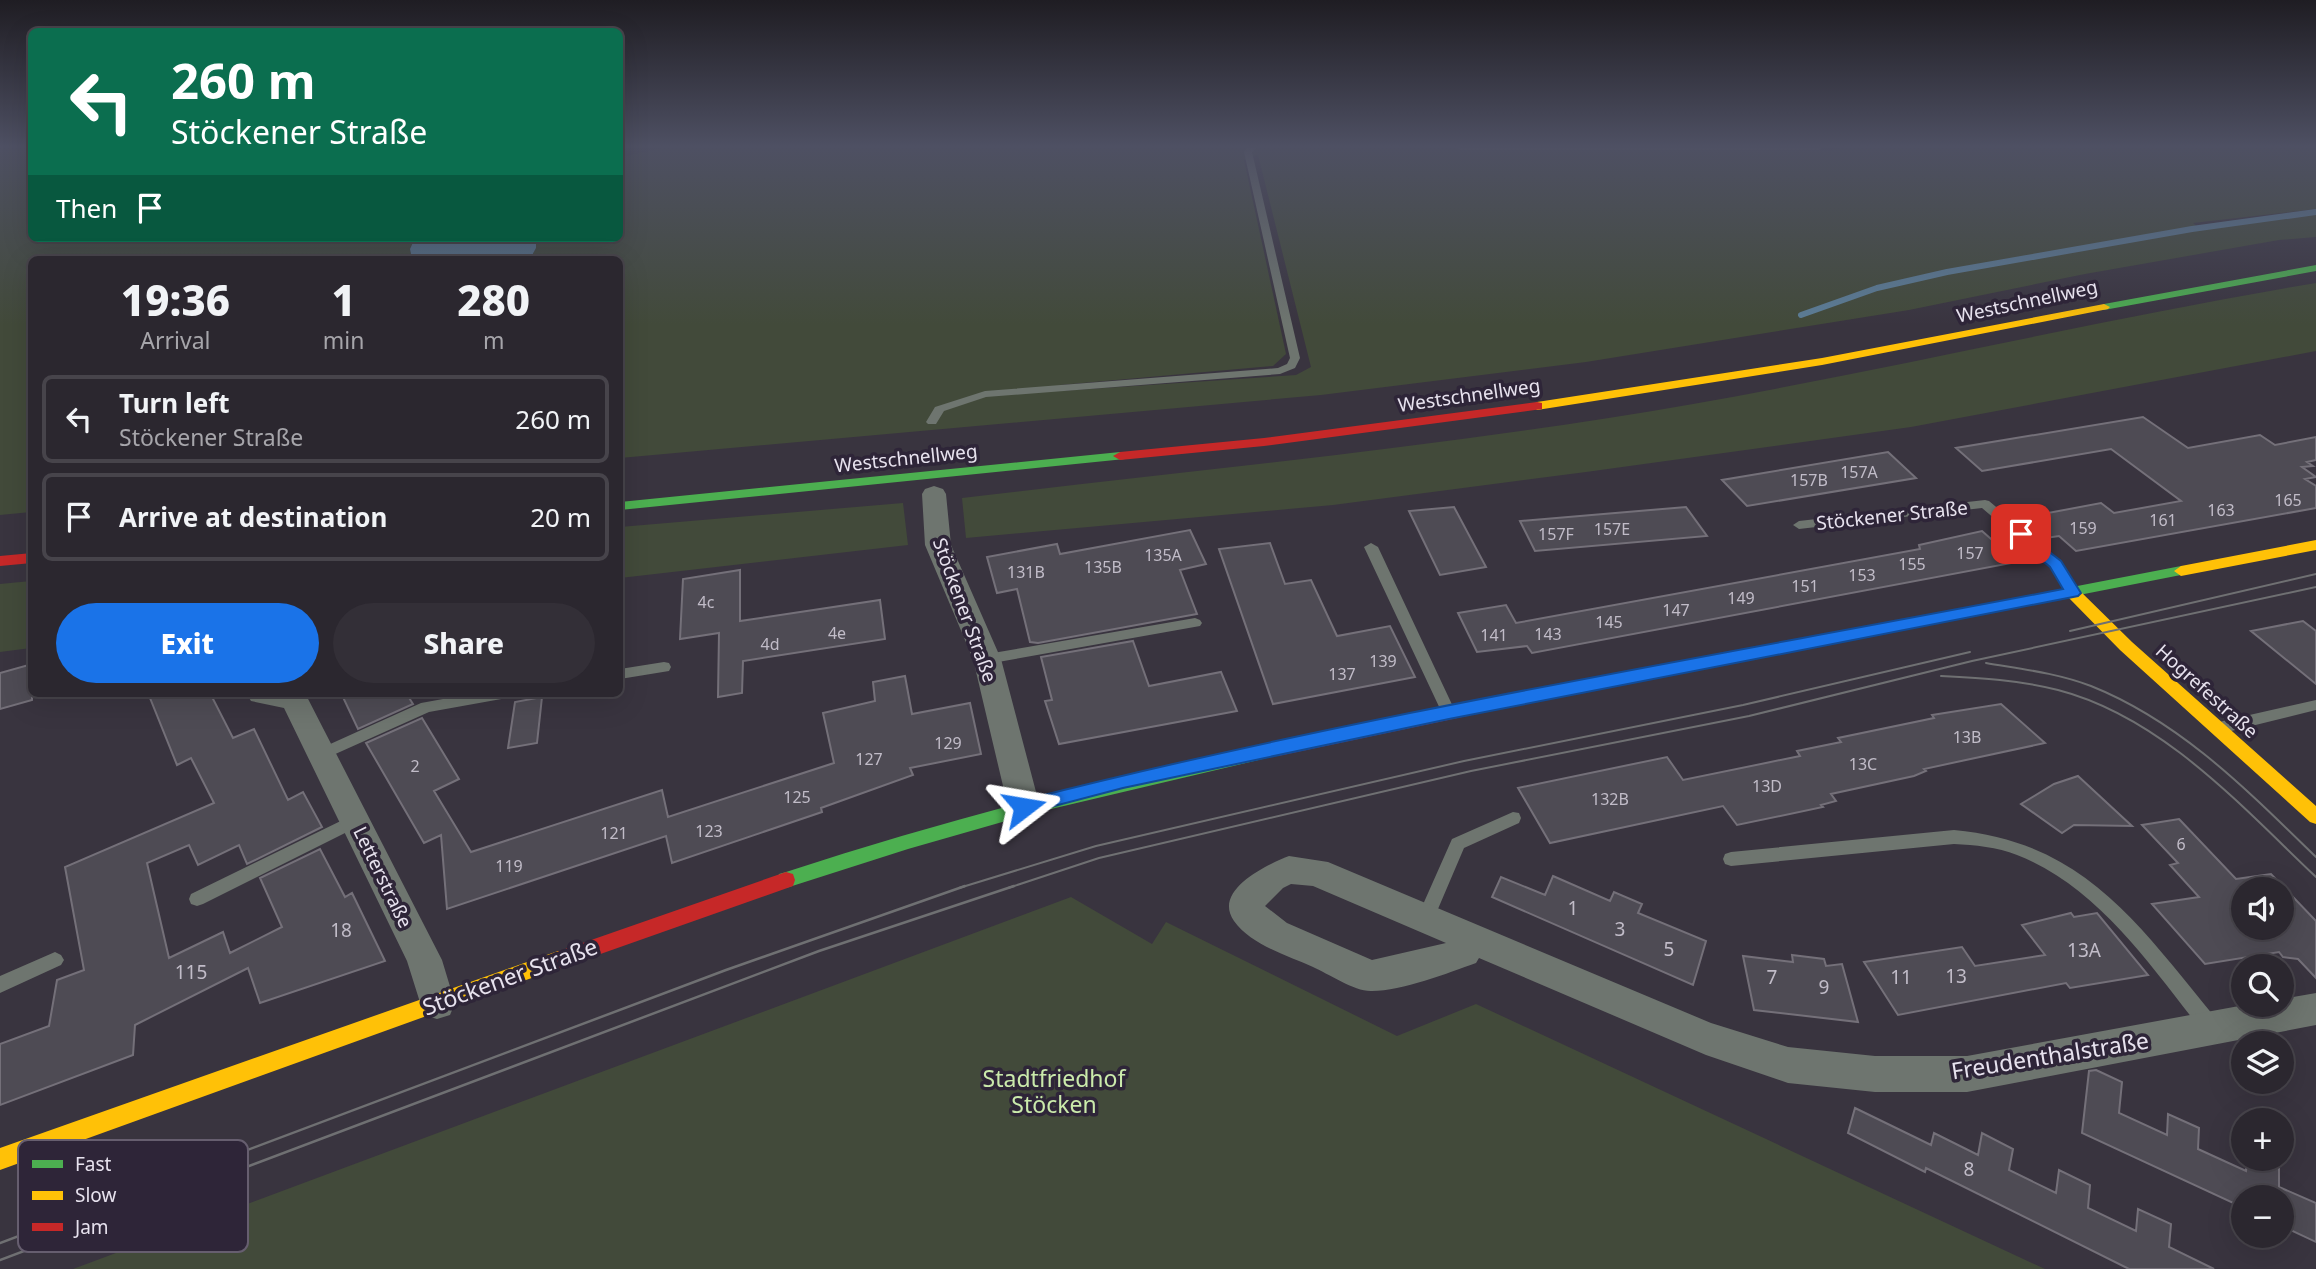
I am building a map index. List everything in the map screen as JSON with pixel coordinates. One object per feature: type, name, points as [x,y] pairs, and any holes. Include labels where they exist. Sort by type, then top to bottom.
[{"type":"main road","name":"Westschnellweg","points":[[623,506],[1264,442],[1629,394],[1890,351],[2209,285],[2316,268]]},
{"type":"main road","name":"Stöckener Straße","points":[[53,1140],[886,846],[1024,807],[1123,781],[1449,713],[2316,545]]},
{"type":"main road","points":[[0,561],[28,558]]},
{"type":"main road","name":"Hogrefestraße","points":[[2073,593],[2126,646],[2316,817]]},
{"type":"main road","name":"Stöckener Straße","points":[[0,1159],[18,1153]]},
{"type":"street","name":"Stöckener Straße","points":[[934,494],[938,545],[987,660],[1024,807]]},
{"type":"street","name":"Letterstraße","points":[[284,697],[295,699],[424,960],[437,1003]]},
{"type":"street","name":"Freudenthalstraße","points":[[1472,938],[1464,952],[1436,962],[1371,976],[1275,933],[1247,912],[1249,898],[1271,878],[1289,870],[1316,872],[1426,918],[1706,1038],[1788,1065],[1875,1074],[1967,1074],[2316,1009]]},
{"type":"lane","points":[[932,422],[939,409],[985,394],[1280,370],[1291,366],[1295,358],[1260,206]]},
{"type":"lane","name":"Stöckener Straße","points":[[1799,525],[1985,504],[2056,564],[2073,593]]},
{"type":"lane","points":[[1371,547],[1449,713]]},
{"type":"lane","points":[[987,660],[1195,623]]},
{"type":"lane","points":[[623,674],[664,667]]},
{"type":"lane","points":[[322,754],[426,707],[484,697]]},
{"type":"lane","points":[[2218,728],[2316,705]]},
{"type":"lane","points":[[1426,918],[1458,844],[1513,818]]},
{"type":"lane","points":[[197,899],[355,820]]},
{"type":"lane","points":[[1731,859],[1954,837],[1990,840],[2025,850],[2060,870],[2100,900],[2125,924],[2212,1028]]},
{"type":"lane","points":[[0,985],[55,960]]},
{"type":"green space","points":[[0,206],[28,206],[28,242],[413,242],[410,249],[411,256],[28,256],[28,512],[0,515]]},
{"type":"green space","points":[[623,206],[1254,206],[1286,354],[1273,366],[1060,385],[1060,391],[1296,375],[1311,367],[1271,206],[2316,206],[2316,209],[2193,223],[2201,230],[2316,214],[2316,237],[2279,240],[2085,274],[1909,310],[1586,362],[1321,395],[623,458],[623,256],[532,256],[536,242],[623,242]]},
{"type":"green space","points":[[2316,283],[2316,351],[1911,427],[1333,505],[966,538],[962,498],[1328,456],[1602,419],[1771,390],[2160,311]]},
{"type":"green space","points":[[903,503],[908,545],[623,578],[623,527]]},
{"type":"green space","points":[[28,581],[28,648],[0,652],[0,584]]},
{"type":"green space","name":"Stadtfriedhof Stöcken","points":[[1071,897],[1152,944],[1166,922],[1397,1036],[1476,1004],[2045,1269],[73,1269],[119,1252],[248,1252],[248,1204]]},
{"type":"water","points":[[413,242],[536,242],[532,256],[411,256],[410,249]]},
{"type":"building","points":[[2143,417],[2188,448],[2260,435],[2275,445],[2316,437],[2316,460],[2307,462],[2313,466],[2302,467],[2316,477],[2305,479],[2316,486],[2316,508],[2076,551],[2059,536],[2039,539],[2022,525],[2027,517],[2101,503],[2114,513],[2181,501],[2111,449],[1982,471],[1956,448]]},
{"type":"building","points":[[1888,452],[1916,478],[1747,506],[1722,480]]},
{"type":"building","points":[[1454,507],[1486,567],[1440,575],[1409,511]]},
{"type":"building","points":[[1686,507],[1707,536],[1535,551],[1520,521]]},
{"type":"building","points":[[1190,530],[1206,564],[1180,570],[1197,614],[1038,643],[1030,642],[1017,589],[997,593],[987,557],[1057,544],[1060,554]]},
{"type":"building","points":[[1982,531],[2017,562],[1532,653],[1527,646],[1477,652],[1458,613],[1506,605],[1516,623],[1920,549],[1919,545]]},
{"type":"building","points":[[1270,543],[1285,584],[1311,580],[1337,636],[1390,626],[1415,677],[1273,704],[1219,549]]},
{"type":"building","points":[[740,570],[740,621],[880,600],[885,639],[743,661],[742,693],[718,697],[719,633],[680,639],[683,579]]},
{"type":"building","points":[[2303,621],[2316,631],[2316,684],[2251,631]]},
{"type":"building","points":[[1133,641],[1149,686],[1221,672],[1237,711],[1059,744],[1045,701],[1052,700],[1041,657]]},
{"type":"building","points":[[28,665],[28,697],[32,697],[32,700],[0,709],[0,673]]},
{"type":"building","points":[[905,676],[912,714],[970,703],[981,754],[910,768],[913,775],[821,808],[822,812],[672,863],[666,836],[447,909],[441,835],[424,843],[366,743],[422,718],[459,779],[434,791],[471,852],[662,790],[668,817],[834,763],[823,713],[875,701],[873,682]]},
{"type":"building","points":[[150,697],[212,697],[233,738],[254,729],[288,800],[303,792],[322,827],[247,864],[239,845],[198,865],[189,845],[147,863],[169,958],[223,932],[230,953],[282,927],[260,878],[320,849],[345,897],[352,893],[385,961],[260,1003],[248,968],[135,1025],[133,1055],[0,1105],[0,1044],[49,1026],[57,980],[84,970],[65,867],[214,803],[191,758],[177,765]]},
{"type":"building","points":[[343,697],[409,697],[413,704],[358,729]]},
{"type":"building","points":[[542,697],[537,743],[508,748],[515,702]]},
{"type":"building","points":[[2001,704],[2045,743],[1924,769],[1926,771],[1914,776],[1831,794],[1836,801],[1821,805],[1823,807],[1737,825],[1723,806],[1550,843],[1518,788],[1667,757],[1683,780],[1800,756],[1797,751],[1841,742],[1838,738],[1934,718],[1932,715]]},
{"type":"building","points":[[2078,776],[2132,826],[2074,825],[2062,833],[2021,804],[2054,784]]},
{"type":"building","points":[[2179,819],[2234,877],[2231,877],[2231,940],[2294,940],[2294,898],[2316,921],[2316,978],[2298,959],[2294,958],[2294,954],[2279,952],[2231,954],[2231,960],[2205,964],[2152,904],[2199,897],[2170,865],[2178,863],[2142,825]]},
{"type":"building","points":[[2271,874],[2274,877],[2250,877]]},
{"type":"building","points":[[1553,876],[1610,901],[1614,892],[1642,904],[1638,913],[1706,941],[1693,985],[1492,897],[1501,877],[1545,895]]},
{"type":"building","points":[[2071,913],[2074,917],[2097,913],[2148,975],[2070,988],[2066,983],[1898,1015],[1864,962],[1962,947],[1975,966],[2045,955],[2022,925]]},
{"type":"building","points":[[1792,955],[1824,959],[1826,966],[1842,964],[1858,1022],[1754,1010],[1743,956],[1793,962]]},
{"type":"building","points":[[2096,1070],[2122,1082],[2119,1113],[2167,1135],[2168,1114],[2199,1128],[2198,1149],[2231,1164],[2231,1171],[2279,1171],[2279,1185],[2231,1185],[2231,1202],[2082,1133],[2089,1071]]},
{"type":"building","points":[[1855,1108],[1931,1145],[1934,1133],[1978,1155],[1982,1133],[2013,1149],[2009,1170],[2056,1193],[2059,1170],[2090,1185],[2088,1208],[2136,1231],[2138,1209],[2171,1224],[2169,1247],[2214,1269],[2129,1269],[1926,1168],[1925,1172],[1848,1133]]},
{"type":"building","points":[[2294,1193],[2316,1203],[2316,1242],[2294,1232]]},
{"type":"waterway","points":[[1801,315],[1877,288],[1947,272],[2192,229],[2316,212]]},
{"type":"tram line","points":[[2070,631],[2316,574]]},
{"type":"tram line","points":[[1008,888],[1099,858],[1471,771],[1749,716],[1972,661],[2316,587]]},
{"type":"tram line","points":[[961,887],[1096,846],[1464,761],[1743,705],[1970,652]]},
{"type":"tram line","points":[[1986,663],[2039,672],[2091,686],[2155,719],[2239,783],[2316,857]]},
{"type":"tram line","points":[[1941,676],[2014,682],[2058,690],[2096,703],[2132,721],[2166,742],[2198,767],[2316,877]]},
{"type":"tram line","points":[[1008,888],[1014,886]]},
{"type":"tram line","points":[[248,1150],[726,970],[961,887]]},
{"type":"tram line","points":[[248,1166],[819,951],[1008,888]]},
{"type":"tram line","points":[[0,1243],[18,1236]]},
{"type":"tram line","points":[[0,1260],[21,1252]]},
{"type":"traffic: fast","points":[[2104,307],[2316,268]]},
{"type":"traffic: fast","points":[[623,506],[1120,456]]},
{"type":"traffic: fast","points":[[1546,694],[2181,571]]},
{"type":"traffic: fast","points":[[786,880],[969,823],[1153,776],[1278,749]]},
{"type":"traffic: slow","points":[[1537,406],[1822,361],[2104,307]]},
{"type":"traffic: slow","points":[[2181,571],[2316,545]]},
{"type":"traffic: slow","points":[[2073,593],[2126,646],[2316,817]]},
{"type":"traffic: slow","points":[[53,1140],[558,960]]},
{"type":"traffic: slow","points":[[0,1159],[18,1153]]},
{"type":"traffic: jam","points":[[1120,456],[1264,442],[1537,406]]},
{"type":"traffic: jam","points":[[0,561],[28,558]]},
{"type":"traffic: jam","points":[[1278,749],[1546,694]]},
{"type":"traffic: jam","points":[[558,960],[786,880]]},
{"type":"route","points":[[1024,807],[1123,781],[1449,713],[2073,593],[2056,564],[2021,534]]}]
